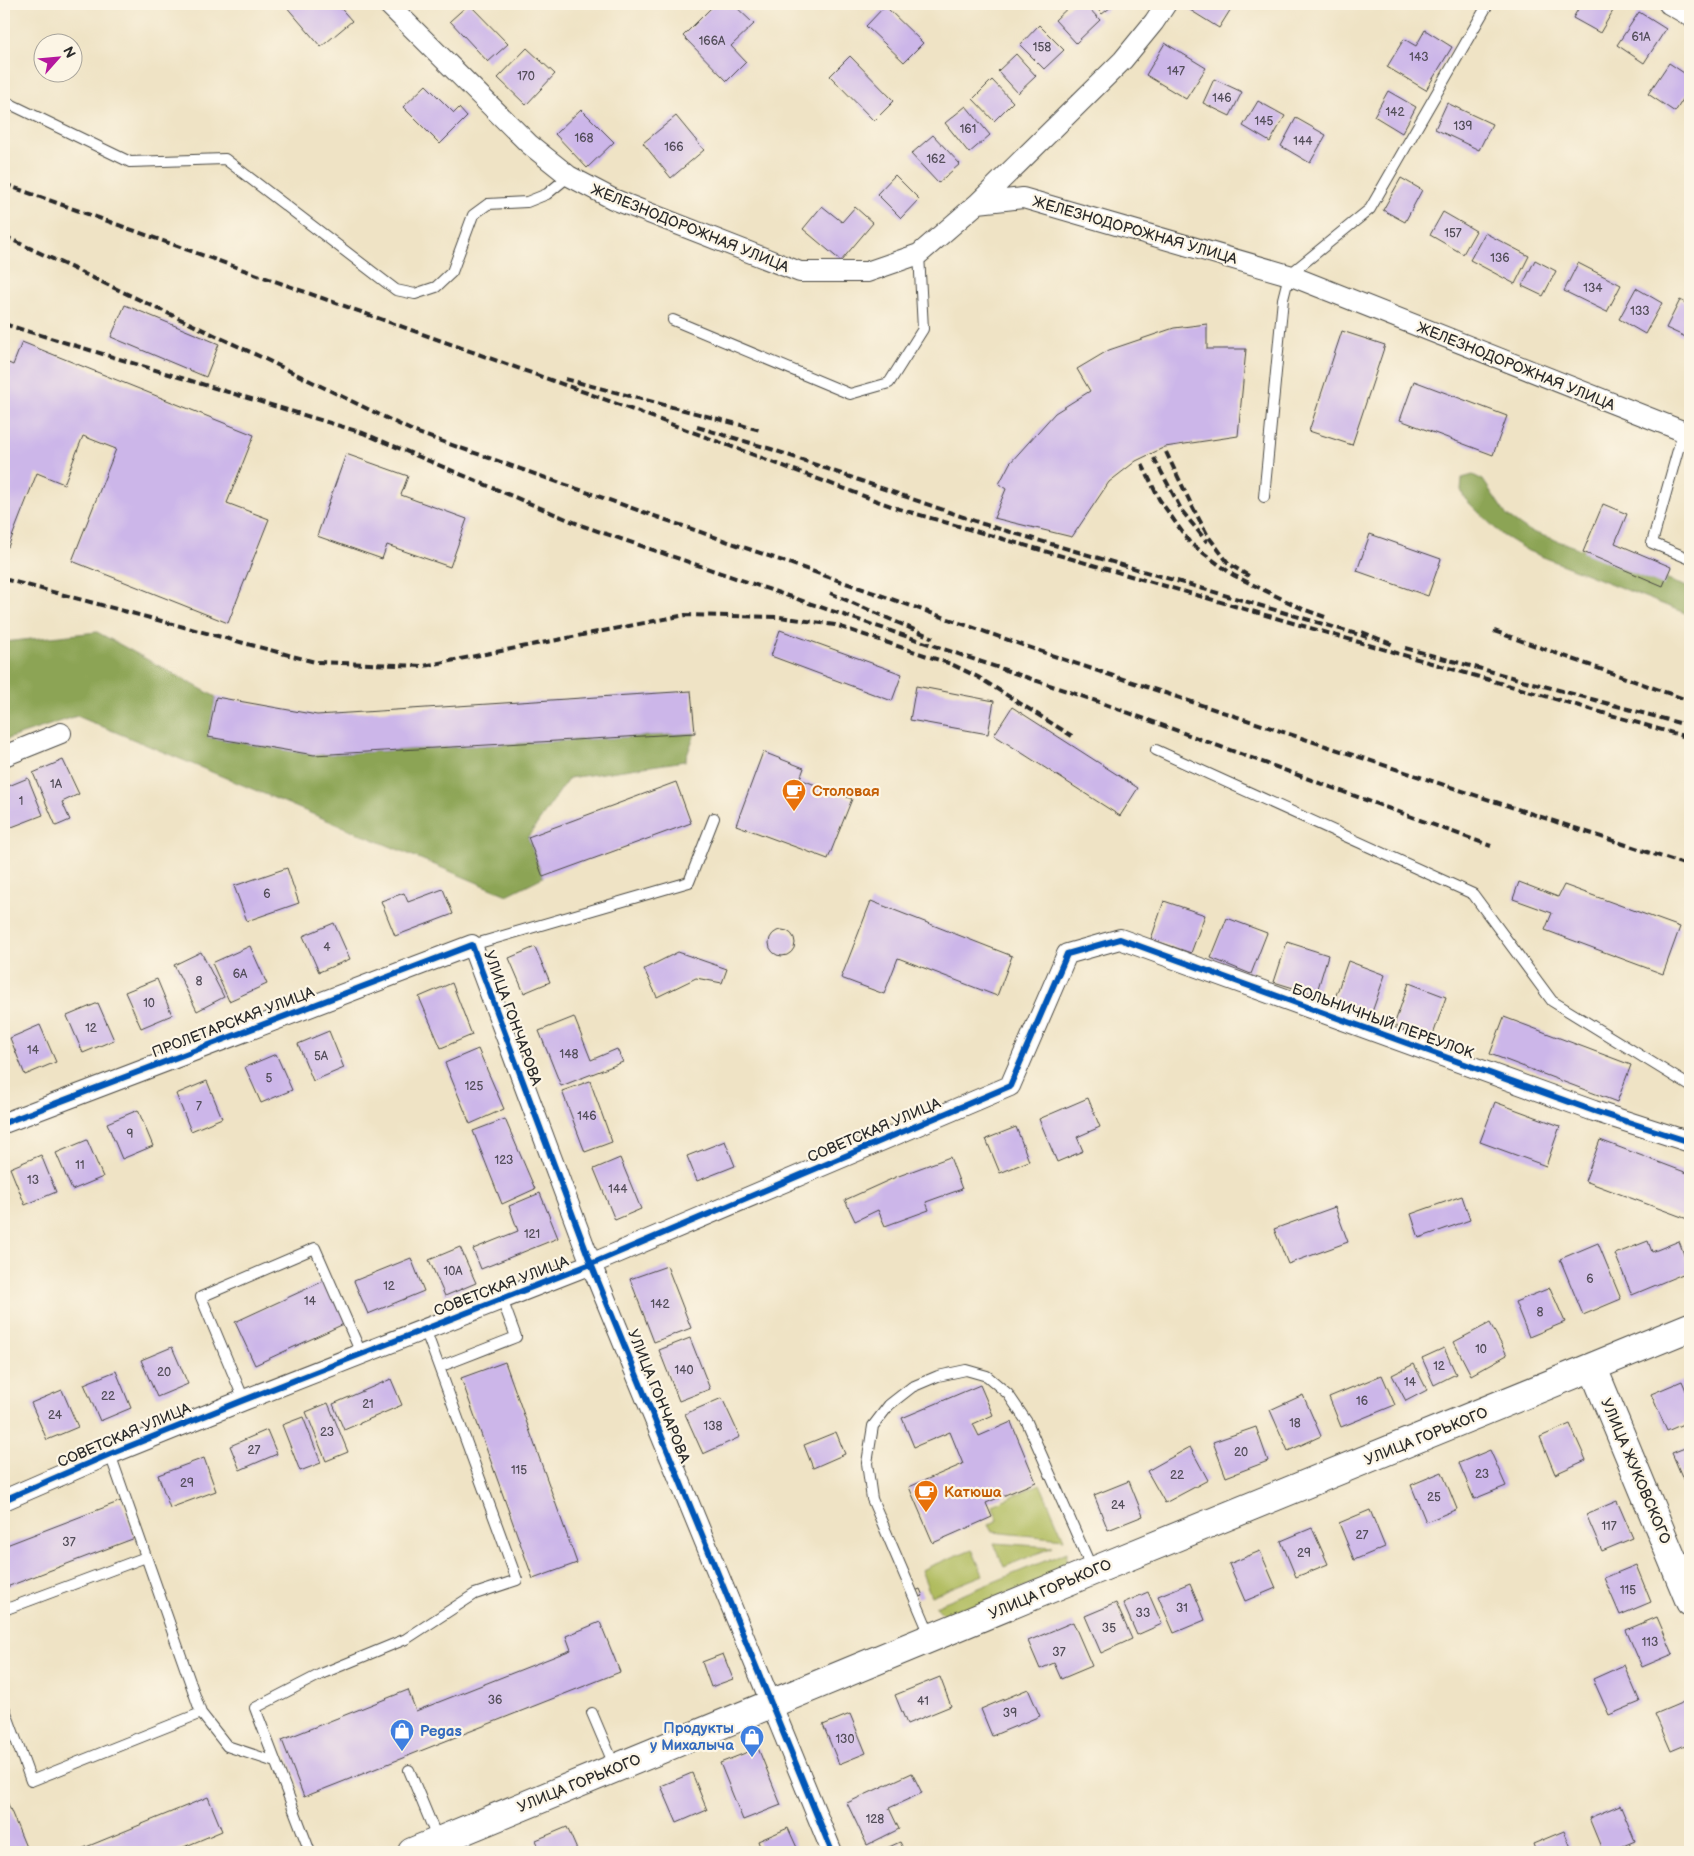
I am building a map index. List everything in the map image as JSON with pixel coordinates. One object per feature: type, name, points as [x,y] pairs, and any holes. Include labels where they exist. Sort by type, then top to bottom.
[{"type":"street","name":"ЖЕЛЕЗНОДОРОЖНАЯ УЛИЦА","points":[[388,4],[529,144],[569,176],[613,200],[800,272],[867,272],[918,254],[978,203],[1023,198],[1289,275],[1686,433]]},
{"type":"street","points":[[978,203],[1123,60],[1166,4]]},
{"type":"street","points":[[1669,4],[1690,16]]},
{"type":"street","points":[[4,756],[61,733]]},
{"type":"street","name":"БОЛЬНИЧНЫЙ ПЕРЕУЛОК","points":[[1067,954],[1120,939],[1594,1111],[1690,1142]]},
{"type":"street","name":"ПРОЛЕТАРСКАЯ УЛИЦА","points":[[4,1123],[472,945]]},
{"type":"street","name":"УЛИЦА ГОНЧАРОВА","points":[[472,945],[591,1264],[832,1852]]},
{"type":"street","name":"СОВЕТСКАЯ УЛИЦА","points":[[4,1500],[110,1454],[244,1400],[591,1264],[1010,1086],[1067,954]]},
{"type":"street","name":"УЛИЦА ГОРЬКОГО","points":[[412,1852],[1690,1327]]},
{"type":"street","name":"УЛИЦА ЖУКОВСКОГО","points":[[1593,1368],[1690,1602]]},
{"type":"lane","points":[[1264,497],[1282,299],[1289,275],[1370,209],[1488,4]]},
{"type":"lane","points":[[4,101],[130,162],[224,159],[396,290],[415,294],[436,287],[452,272],[473,215],[488,204],[527,202],[547,194],[569,176]]},
{"type":"lane","points":[[673,320],[850,394],[889,382],[923,329],[918,254]]},
{"type":"lane","points":[[1686,433],[1652,543],[1690,559]]},
{"type":"lane","points":[[1156,750],[1473,894],[1552,1001],[1690,1086]]},
{"type":"lane","points":[[472,945],[689,882],[714,818]]},
{"type":"lane","points":[[244,1400],[201,1297],[315,1248],[362,1353]]},
{"type":"lane","points":[[439,1367],[516,1337],[502,1299]]},
{"type":"lane","points":[[310,1852],[255,1708],[321,1674],[406,1639],[475,1594],[517,1580],[425,1329]]},
{"type":"lane","points":[[931,1638],[872,1499],[867,1463],[873,1426],[889,1404],[912,1387],[938,1376],[966,1370],[987,1376],[1008,1394],[1027,1422],[1093,1571]]},
{"type":"lane","points":[[110,1454],[201,1712],[227,1746],[275,1762]]},
{"type":"lane","points":[[4,1610],[146,1557]]},
{"type":"lane","points":[[4,1708],[31,1781],[201,1712]]},
{"type":"lane","points":[[592,1712],[616,1768]]},
{"type":"lane","points":[[410,1770],[438,1841]]},
{"type":"green space","points":[[1473,475],[1483,480],[1507,516],[1527,530],[1690,588],[1690,615],[1528,551],[1502,535],[1465,499],[1461,490],[1462,478]]},
{"type":"green space","points":[[97,632],[216,697],[208,737],[314,755],[695,733],[685,761],[569,778],[528,837],[543,877],[507,895],[77,716],[4,740],[4,642]]},
{"type":"green space","points":[[1040,1484],[1064,1539],[992,1532],[988,1525],[998,1520],[992,1505]]},
{"type":"green space","points":[[994,1543],[1053,1547],[1004,1567]]},
{"type":"green space","points":[[972,1549],[983,1575],[931,1596],[921,1570]]},
{"type":"green space","points":[[1067,1552],[1066,1570],[947,1618],[935,1606]]},
{"type":"building","points":[[337,4],[352,21],[321,47],[285,5]]},
{"type":"building","points":[[469,4],[508,44],[488,62],[450,21]]},
{"type":"building","points":[[715,4],[733,4],[754,24],[731,46],[746,62],[727,81],[683,36]]},
{"type":"building","points":[[1072,4],[1085,4],[1100,20],[1076,43],[1055,20]]},
{"type":"building","points":[[1093,4],[1115,4],[1102,14]]},
{"type":"building","points":[[1193,4],[1234,4],[1219,28],[1190,10]]},
{"type":"building","points":[[1581,4],[1617,4],[1600,33],[1573,18]]},
{"type":"building","points":[[885,6],[923,43],[904,62],[866,26]]},
{"type":"building","points":[[1639,12],[1666,29],[1644,63],[1617,45]]},
{"type":"building","points":[[1039,25],[1064,50],[1044,69],[1020,45]]},
{"type":"building","points":[[1425,30],[1452,47],[1426,90],[1387,67],[1404,39],[1416,46]]},
{"type":"building","points":[[1165,43],[1206,68],[1186,99],[1146,75]]},
{"type":"building","points":[[527,48],[555,74],[526,105],[498,78]]},
{"type":"building","points":[[1016,54],[1036,76],[1018,93],[998,71]]},
{"type":"building","points":[[850,56],[894,101],[874,121],[830,76]]},
{"type":"building","points":[[1669,63],[1690,77],[1690,88],[1675,112],[1648,94]]},
{"type":"building","points":[[1214,79],[1242,92],[1230,116],[1203,103]]},
{"type":"building","points":[[992,80],[1013,102],[994,121],[973,99]]},
{"type":"building","points":[[426,85],[454,113],[459,108],[467,117],[440,144],[403,107]]},
{"type":"building","points":[[1388,91],[1416,107],[1402,133],[1374,116]]},
{"type":"building","points":[[1258,101],[1285,116],[1270,142],[1243,126]]},
{"type":"building","points":[[1447,103],[1492,124],[1479,150],[1435,129]]},
{"type":"building","points":[[966,106],[990,135],[969,153],[945,123]]},
{"type":"building","points":[[581,109],[614,142],[587,168],[555,134]]},
{"type":"building","points":[[676,116],[704,150],[671,178],[643,143]]},
{"type":"building","points":[[1296,118],[1326,135],[1310,163],[1281,146]]},
{"type":"building","points":[[933,135],[960,164],[938,183],[911,154]]},
{"type":"building","points":[[895,175],[919,199],[901,218],[877,194]]},
{"type":"building","points":[[1401,178],[1422,190],[1405,222],[1383,210]]},
{"type":"building","points":[[822,206],[842,222],[855,207],[873,223],[841,261],[803,229]]},
{"type":"building","points":[[1443,212],[1476,231],[1463,254],[1430,235]]},
{"type":"building","points":[[1485,233],[1529,256],[1515,284],[1470,260]]},
{"type":"building","points":[[1535,260],[1556,271],[1543,296],[1522,286]]},
{"type":"building","points":[[1578,263],[1621,285],[1607,312],[1564,291]]},
{"type":"building","points":[[1636,288],[1662,303],[1645,334],[1619,319]]},
{"type":"building","points":[[1680,300],[1690,305],[1690,339],[1666,328]]},
{"type":"building","points":[[125,305],[219,344],[206,377],[111,337]]},
{"type":"building","points":[[1207,324],[1207,349],[1246,349],[1238,436],[1165,447],[1136,461],[1109,482],[1072,537],[994,518],[1006,489],[999,484],[1010,463],[1055,413],[1090,391],[1077,369],[1109,350],[1174,328]]},
{"type":"building","points":[[1342,331],[1385,345],[1352,445],[1309,431]]},
{"type":"building","points":[[22,342],[254,435],[227,503],[269,519],[228,623],[72,561],[116,449],[83,436],[64,484],[37,473],[8,547],[4,546],[4,361],[13,365]]},
{"type":"building","points":[[1414,381],[1507,416],[1493,455],[1400,420]]},
{"type":"building","points":[[346,454],[408,476],[401,495],[467,519],[450,567],[387,545],[382,559],[317,536]]},
{"type":"building","points":[[1603,504],[1627,514],[1615,543],[1671,567],[1663,586],[1583,552]]},
{"type":"building","points":[[1370,534],[1441,559],[1428,596],[1357,571]]},
{"type":"building","points":[[780,630],[902,674],[892,701],[771,656]]},
{"type":"building","points":[[916,686],[994,701],[988,734],[910,720]]},
{"type":"building","points":[[691,691],[695,733],[314,755],[208,737],[216,697],[317,715]]},
{"type":"building","points":[[1012,707],[1138,788],[1120,816],[994,735]]},
{"type":"building","name":"Столовая","points":[[763,752],[804,768],[800,779],[852,799],[828,859],[736,825]]},
{"type":"building","points":[[63,760],[79,794],[62,802],[70,820],[56,826],[33,773]]},
{"type":"building","points":[[28,778],[43,815],[4,830],[4,788]]},
{"type":"building","points":[[676,782],[691,823],[543,877],[528,837]]},
{"type":"building","points":[[287,868],[299,903],[247,921],[234,886]]},
{"type":"building","points":[[1519,882],[1558,897],[1564,885],[1680,927],[1663,974],[1545,930],[1552,913],[1513,899]]},
{"type":"building","points":[[443,889],[453,914],[395,936],[381,901],[404,893],[408,902]]},
{"type":"building","points":[[871,901],[1012,956],[997,996],[898,958],[884,994],[841,978]]},
{"type":"building","points":[[1164,901],[1205,915],[1191,953],[1151,939]]},
{"type":"building","points":[[1227,918],[1267,933],[1251,974],[1211,958]]},
{"type":"building","points":[[334,923],[350,959],[319,972],[303,936]]},
{"type":"building","points":[[782,930],[791,934],[795,943],[791,952],[782,956],[773,952],[769,943],[773,934]]},
{"type":"building","points":[[1287,942],[1328,955],[1316,995],[1274,982]]},
{"type":"building","points":[[250,946],[267,984],[229,1001],[212,963]]},
{"type":"building","points":[[535,947],[550,982],[524,993],[509,958]]},
{"type":"building","points":[[201,952],[224,997],[197,1011],[174,965]]},
{"type":"building","points":[[678,952],[727,969],[722,983],[696,978],[657,997],[644,969]]},
{"type":"building","points":[[1348,961],[1385,975],[1371,1015],[1334,1001]]},
{"type":"building","points":[[157,979],[172,1015],[141,1028],[125,992]]},
{"type":"building","points":[[452,983],[472,1035],[441,1048],[419,997]]},
{"type":"building","points":[[1409,983],[1446,997],[1432,1038],[1394,1025]]},
{"type":"building","points":[[98,1003],[114,1040],[83,1053],[67,1016]]},
{"type":"building","points":[[574,1017],[591,1060],[617,1049],[623,1062],[561,1086],[539,1031]]},
{"type":"building","points":[[1504,1017],[1631,1065],[1617,1102],[1490,1054]]},
{"type":"building","points":[[40,1025],[56,1062],[25,1075],[10,1038]]},
{"type":"building","points":[[329,1031],[344,1068],[313,1081],[298,1044]]},
{"type":"building","points":[[478,1049],[504,1109],[470,1124],[445,1063]]},
{"type":"building","points":[[276,1054],[292,1090],[261,1103],[245,1067]]},
{"type":"building","points":[[207,1081],[222,1118],[191,1131],[176,1094]]},
{"type":"building","points":[[590,1081],[612,1142],[585,1152],[562,1091]]},
{"type":"building","points":[[1088,1098],[1100,1127],[1077,1137],[1083,1151],[1057,1162],[1039,1119]]},
{"type":"building","points":[[1495,1102],[1560,1126],[1546,1166],[1480,1142]]},
{"type":"building","points":[[138,1110],[153,1146],[122,1159],[107,1123]]},
{"type":"building","points":[[505,1119],[535,1189],[502,1204],[473,1131]]},
{"type":"building","points":[[1016,1127],[1029,1161],[1000,1173],[986,1139]]},
{"type":"building","points":[[87,1140],[103,1177],[72,1190],[56,1153]]},
{"type":"building","points":[[1600,1140],[1690,1174],[1690,1220],[1585,1181]]},
{"type":"building","points":[[725,1141],[735,1166],[697,1181],[687,1156]]},
{"type":"building","points":[[41,1155],[56,1192],[25,1205],[10,1168]]},
{"type":"building","points":[[950,1157],[962,1189],[926,1202],[929,1210],[885,1226],[878,1210],[855,1221],[845,1200],[896,1177]]},
{"type":"building","points":[[620,1158],[641,1209],[615,1220],[594,1169]]},
{"type":"building","points":[[540,1193],[558,1238],[481,1269],[473,1249],[518,1231],[509,1206]]},
{"type":"building","points":[[1462,1196],[1470,1220],[1419,1238],[1411,1214]]},
{"type":"building","points":[[1335,1207],[1348,1242],[1288,1264],[1274,1229]]},
{"type":"building","points":[[1648,1241],[1652,1252],[1679,1241],[1690,1271],[1632,1295],[1615,1254]]},
{"type":"building","points":[[1598,1243],[1621,1299],[1583,1315],[1560,1259]]},
{"type":"building","points":[[460,1247],[476,1283],[445,1296],[429,1260]]},
{"type":"building","points":[[411,1258],[424,1291],[368,1314],[354,1281]]},
{"type":"building","points":[[667,1266],[691,1328],[654,1342],[630,1279]]},
{"type":"building","points":[[328,1279],[348,1322],[255,1365],[235,1322]]},
{"type":"building","points":[[1550,1288],[1565,1322],[1529,1337],[1515,1302]]},
{"type":"building","points":[[1490,1323],[1507,1355],[1471,1375],[1454,1342]]},
{"type":"building","points":[[690,1338],[710,1389],[679,1401],[659,1350]]},
{"type":"building","points":[[172,1347],[188,1384],[157,1397],[141,1360]]},
{"type":"building","points":[[1444,1348],[1456,1374],[1434,1385],[1422,1358]]},
{"type":"building","points":[[505,1362],[577,1563],[533,1579],[461,1378]]},
{"type":"building","points":[[1414,1364],[1427,1390],[1406,1401],[1392,1375]]},
{"type":"building","points":[[116,1371],[131,1408],[100,1421],[84,1384]]},
{"type":"building","points":[[1382,1375],[1395,1405],[1341,1427],[1329,1397]]},
{"type":"building","points":[[391,1379],[402,1405],[344,1430],[333,1404]]},
{"type":"building","points":[[1682,1381],[1690,1400],[1690,1421],[1667,1431],[1651,1394]]},
{"type":"building","points":[[980,1385],[993,1415],[973,1424],[979,1436],[1011,1422],[1036,1482],[986,1503],[992,1517],[933,1543],[909,1487],[963,1464],[950,1432],[914,1447],[902,1418]]},
{"type":"building","points":[[62,1390],[78,1427],[47,1440],[31,1403]]},
{"type":"building","points":[[1303,1395],[1321,1436],[1288,1451],[1270,1410]]},
{"type":"building","points":[[722,1398],[740,1437],[703,1454],[685,1414]]},
{"type":"building","points":[[328,1403],[348,1452],[326,1461],[306,1412]]},
{"type":"building","points":[[303,1417],[321,1463],[300,1471],[282,1425]]},
{"type":"building","points":[[1570,1424],[1586,1460],[1555,1474],[1540,1437]]},
{"type":"building","points":[[1256,1427],[1268,1461],[1226,1477],[1213,1442]]},
{"type":"building","points":[[267,1430],[277,1454],[240,1470],[230,1446]]},
{"type":"building","points":[[836,1432],[845,1454],[813,1468],[804,1445]]},
{"type":"building","points":[[1690,1446],[1690,1484],[1686,1486],[1672,1453]]},
{"type":"building","points":[[1190,1447],[1208,1480],[1165,1503],[1147,1471]]},
{"type":"building","points":[[1490,1450],[1506,1486],[1474,1499],[1459,1463]]},
{"type":"building","points":[[204,1458],[216,1491],[170,1508],[158,1475]]},
{"type":"building","points":[[1442,1472],[1457,1509],[1426,1522],[1411,1485]]},
{"type":"building","points":[[1129,1481],[1143,1516],[1108,1530],[1094,1495]]},
{"type":"building","points":[[121,1501],[135,1538],[4,1588],[4,1546]]},
{"type":"building","points":[[1617,1501],[1633,1538],[1602,1551],[1586,1514]]},
{"type":"building","points":[[1370,1510],[1385,1547],[1354,1560],[1339,1523]]},
{"type":"building","points":[[1312,1528],[1328,1564],[1296,1577],[1281,1541]]},
{"type":"building","points":[[1260,1551],[1276,1588],[1245,1601],[1229,1564]]},
{"type":"building","points":[[1636,1565],[1651,1602],[1620,1615],[1604,1578]]},
{"type":"building","points":[[1190,1583],[1205,1620],[1174,1633],[1158,1596]]},
{"type":"building","points":[[920,1589],[923,1596],[918,1598],[915,1591]]},
{"type":"building","points":[[1148,1592],[1162,1624],[1137,1635],[1123,1603]]},
{"type":"building","points":[[1116,1603],[1132,1639],[1101,1653],[1085,1616]]},
{"type":"building","points":[[1657,1617],[1673,1654],[1642,1667],[1626,1630]]},
{"type":"building","points":[[600,1622],[620,1672],[304,1797],[282,1740],[408,1690],[416,1711],[571,1650],[566,1636]]},
{"type":"building","points":[[1073,1622],[1092,1666],[1061,1679],[1054,1663],[1040,1669],[1028,1641]]},
{"type":"building","points":[[723,1654],[733,1679],[711,1687],[702,1662]]},
{"type":"building","points":[[1624,1665],[1640,1702],[1609,1715],[1593,1679]]},
{"type":"building","points":[[940,1677],[951,1706],[907,1724],[895,1695]]},
{"type":"building","points":[[1028,1689],[1040,1716],[992,1736],[981,1709]]},
{"type":"building","points":[[1686,1701],[1690,1710],[1690,1743],[1671,1751],[1655,1714]]},
{"type":"building","points":[[850,1714],[866,1753],[839,1764],[823,1725]]},
{"type":"building","points":[[758,1748],[781,1805],[743,1820],[720,1763]]},
{"type":"building","points":[[692,1773],[707,1810],[677,1823],[661,1786]]},
{"type":"building","points":[[912,1773],[922,1793],[889,1808],[899,1829],[867,1845],[847,1803]]},
{"type":"building","points":[[208,1797],[222,1831],[172,1852],[74,1852]]},
{"type":"building","points":[[6,1799],[28,1852],[4,1852],[4,1800]]},
{"type":"building","points":[[1620,1805],[1635,1841],[1609,1852],[1603,1852],[1589,1818]]},
{"type":"building","points":[[567,1827],[578,1852],[541,1852],[536,1840]]},
{"type":"building","points":[[788,1828],[799,1852],[762,1852],[758,1841]]},
{"type":"building","points":[[1564,1831],[1573,1852],[1536,1852],[1533,1844]]},
{"type":"building","points":[[900,1842],[905,1852],[878,1852]]},
{"type":"railway","points":[[4,184],[601,398],[896,508],[1690,738]]},
{"type":"railway","points":[[4,236],[415,432],[1071,662],[1690,866]]},
{"type":"railway","points":[[4,324],[363,433],[583,526],[1099,702],[1491,846]]},
{"type":"railway","points":[[565,379],[760,430]]},
{"type":"railway","points":[[697,427],[771,449],[983,524],[1367,637]]},
{"type":"railway","points":[[1166,452],[1208,536],[1229,564],[1249,576]]},
{"type":"railway","points":[[1154,458],[1182,511],[1207,542]]},
{"type":"railway","points":[[1142,464],[1159,499],[1190,543],[1233,575],[1303,609],[1325,617]]},
{"type":"railway","points":[[4,579],[315,662],[424,666],[685,615],[780,617],[835,625],[951,664],[978,677],[1072,736]]},
{"type":"railway","points":[[830,593],[933,638]]},
{"type":"railway","points":[[1494,631],[1690,701]]},
{"type":"railway","points":[[1362,632],[1394,645]]},
{"type":"railway","points":[[1405,648],[1690,726]]},
{"type":"cycle path","points":[[4,1500],[110,1454],[244,1400],[591,1264],[1010,1086],[1067,954],[1120,939],[1594,1111],[1690,1142]]},
{"type":"cycle path","points":[[4,1123],[472,945],[591,1264],[832,1852]]},
{"type":"place","name":"Столовая","points":[[794,812]]},
{"type":"place","name":"Катюша","points":[[926,1513]]},
{"type":"place","name":"Pegas","points":[[402,1752]]},
{"type":"place","name":"Продукты у Михалыча","points":[[752,1758]]}]
